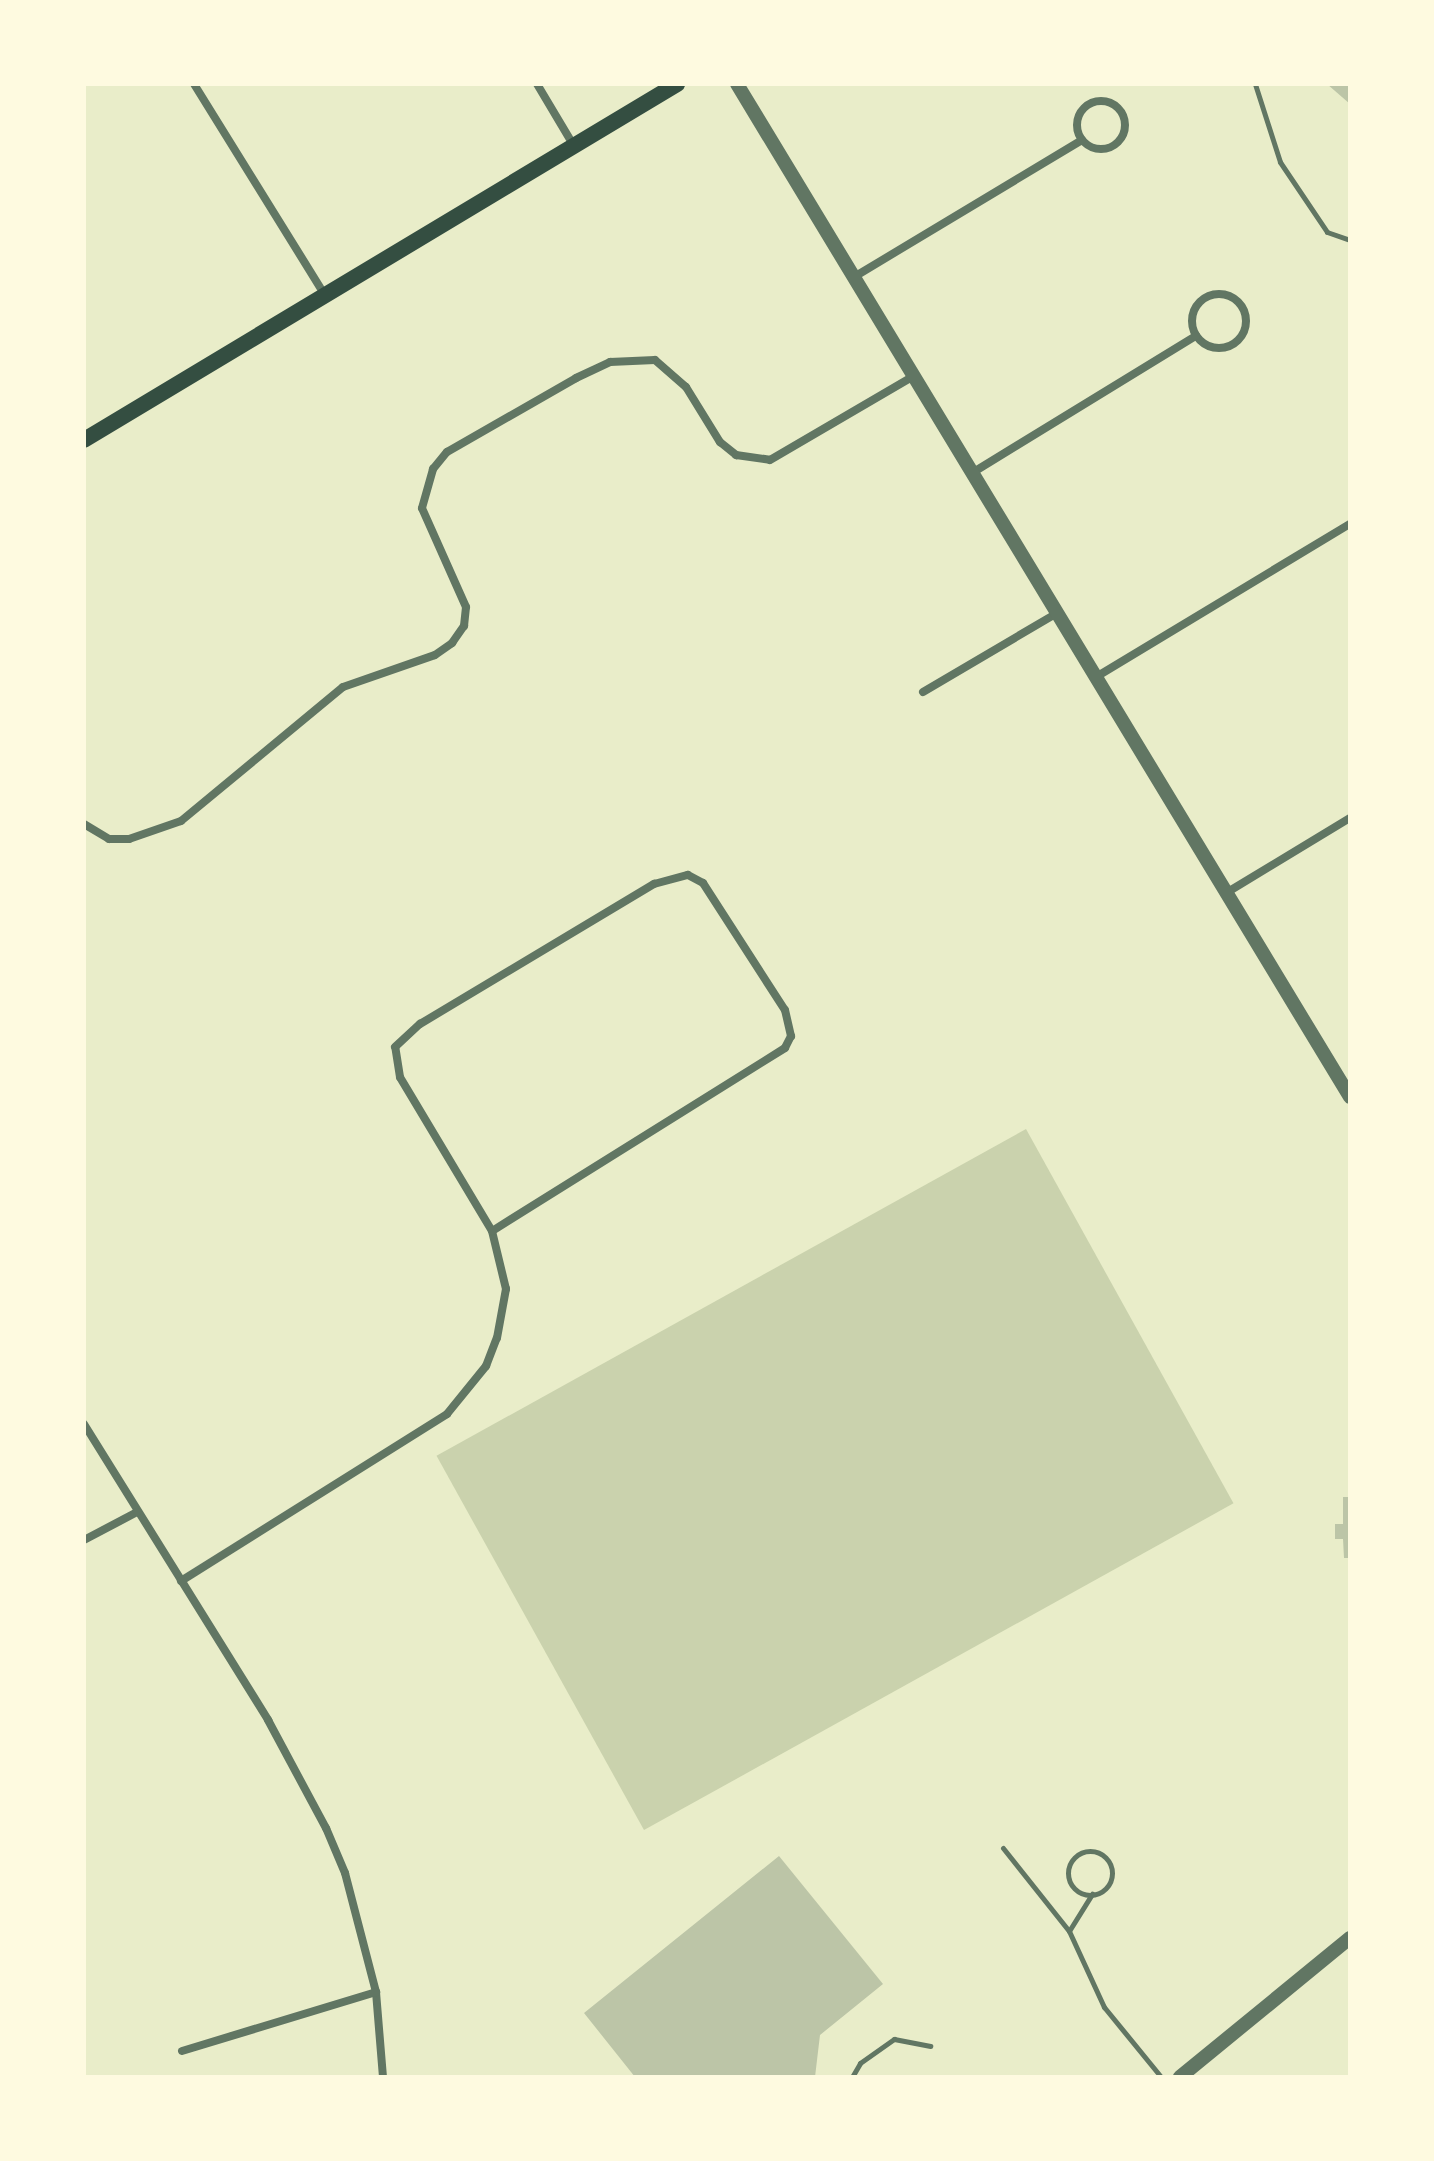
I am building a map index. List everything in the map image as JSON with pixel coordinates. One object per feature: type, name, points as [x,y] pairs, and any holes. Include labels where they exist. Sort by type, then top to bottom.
[{"type":"main road","points":[[84,440],[677,84]]},
{"type":"street","points":[[194,84],[325,295]]},
{"type":"street","points":[[537,84],[574,146]]},
{"type":"street","points":[[737,84],[1350,1097]]},
{"type":"street","points":[[1110,102],[1122,112],[1123,136],[1112,147],[1095,149],[1082,140],[1077,125],[1087,105],[1110,102]]},
{"type":"street","points":[[854,277],[1082,140]]},
{"type":"street","points":[[1226,295],[1242,305],[1247,323],[1234,344],[1218,348],[1196,336],[1192,318],[1200,301],[1226,295]]},
{"type":"street","points":[[972,473],[1196,336]]},
{"type":"street","points":[[84,824],[109,839],[129,839],[181,821],[298,719],[343,687],[435,655],[452,643],[464,626],[466,607],[422,508],[433,469],[447,452],[576,378],[610,362],[655,360],[686,387],[720,442],[736,455],[770,460],[914,376]]},
{"type":"street","points":[[1096,677],[1350,524]]},
{"type":"street","points":[[923,692],[1057,613]]},
{"type":"street","points":[[1226,893],[1350,818]]},
{"type":"street","points":[[181,1581],[414,1438],[467,1391],[486,1366],[504,1313],[506,1289],[492,1231],[400,1077],[395,1047],[420,1024],[654,884],[688,875],[703,883],[785,1010],[791,1036],[785,1048],[492,1231]]},
{"type":"street","points":[[84,1424],[268,1720],[326,1828],[345,1873],[376,1992],[383,2077]]},
{"type":"street","points":[[84,1540],[137,1512]]},
{"type":"street","points":[[1180,2077],[1350,1938]]},
{"type":"street","points":[[182,2051],[376,1992]]},
{"type":"lane","points":[[1255,84],[1280,162],[1327,232],[1350,240]]},
{"type":"lane","points":[[1003,1848],[1069,1931],[1104,2007],[1161,2077]]},
{"type":"lane","points":[[1069,1931],[1092,1894],[1105,1888],[1112,1875],[1103,1855],[1089,1851],[1071,1861],[1068,1874],[1073,1887],[1092,1894]]},
{"type":"lane","points":[[852,2077],[860,2063],[894,2039],[930,2046]]},
{"type":"green space","points":[[1026,1129],[1233,1503],[644,1830],[437,1456]]},
{"type":"building","points":[[1327,84],[1350,84],[1350,104]]},
{"type":"building","points":[[1343,1497],[1350,1497],[1350,1558],[1344,1558],[1343,1539],[1335,1539],[1335,1524],[1343,1524]]},
{"type":"building","points":[[779,1856],[883,1984],[820,2035],[815,2077],[635,2077],[584,2013]]}]
